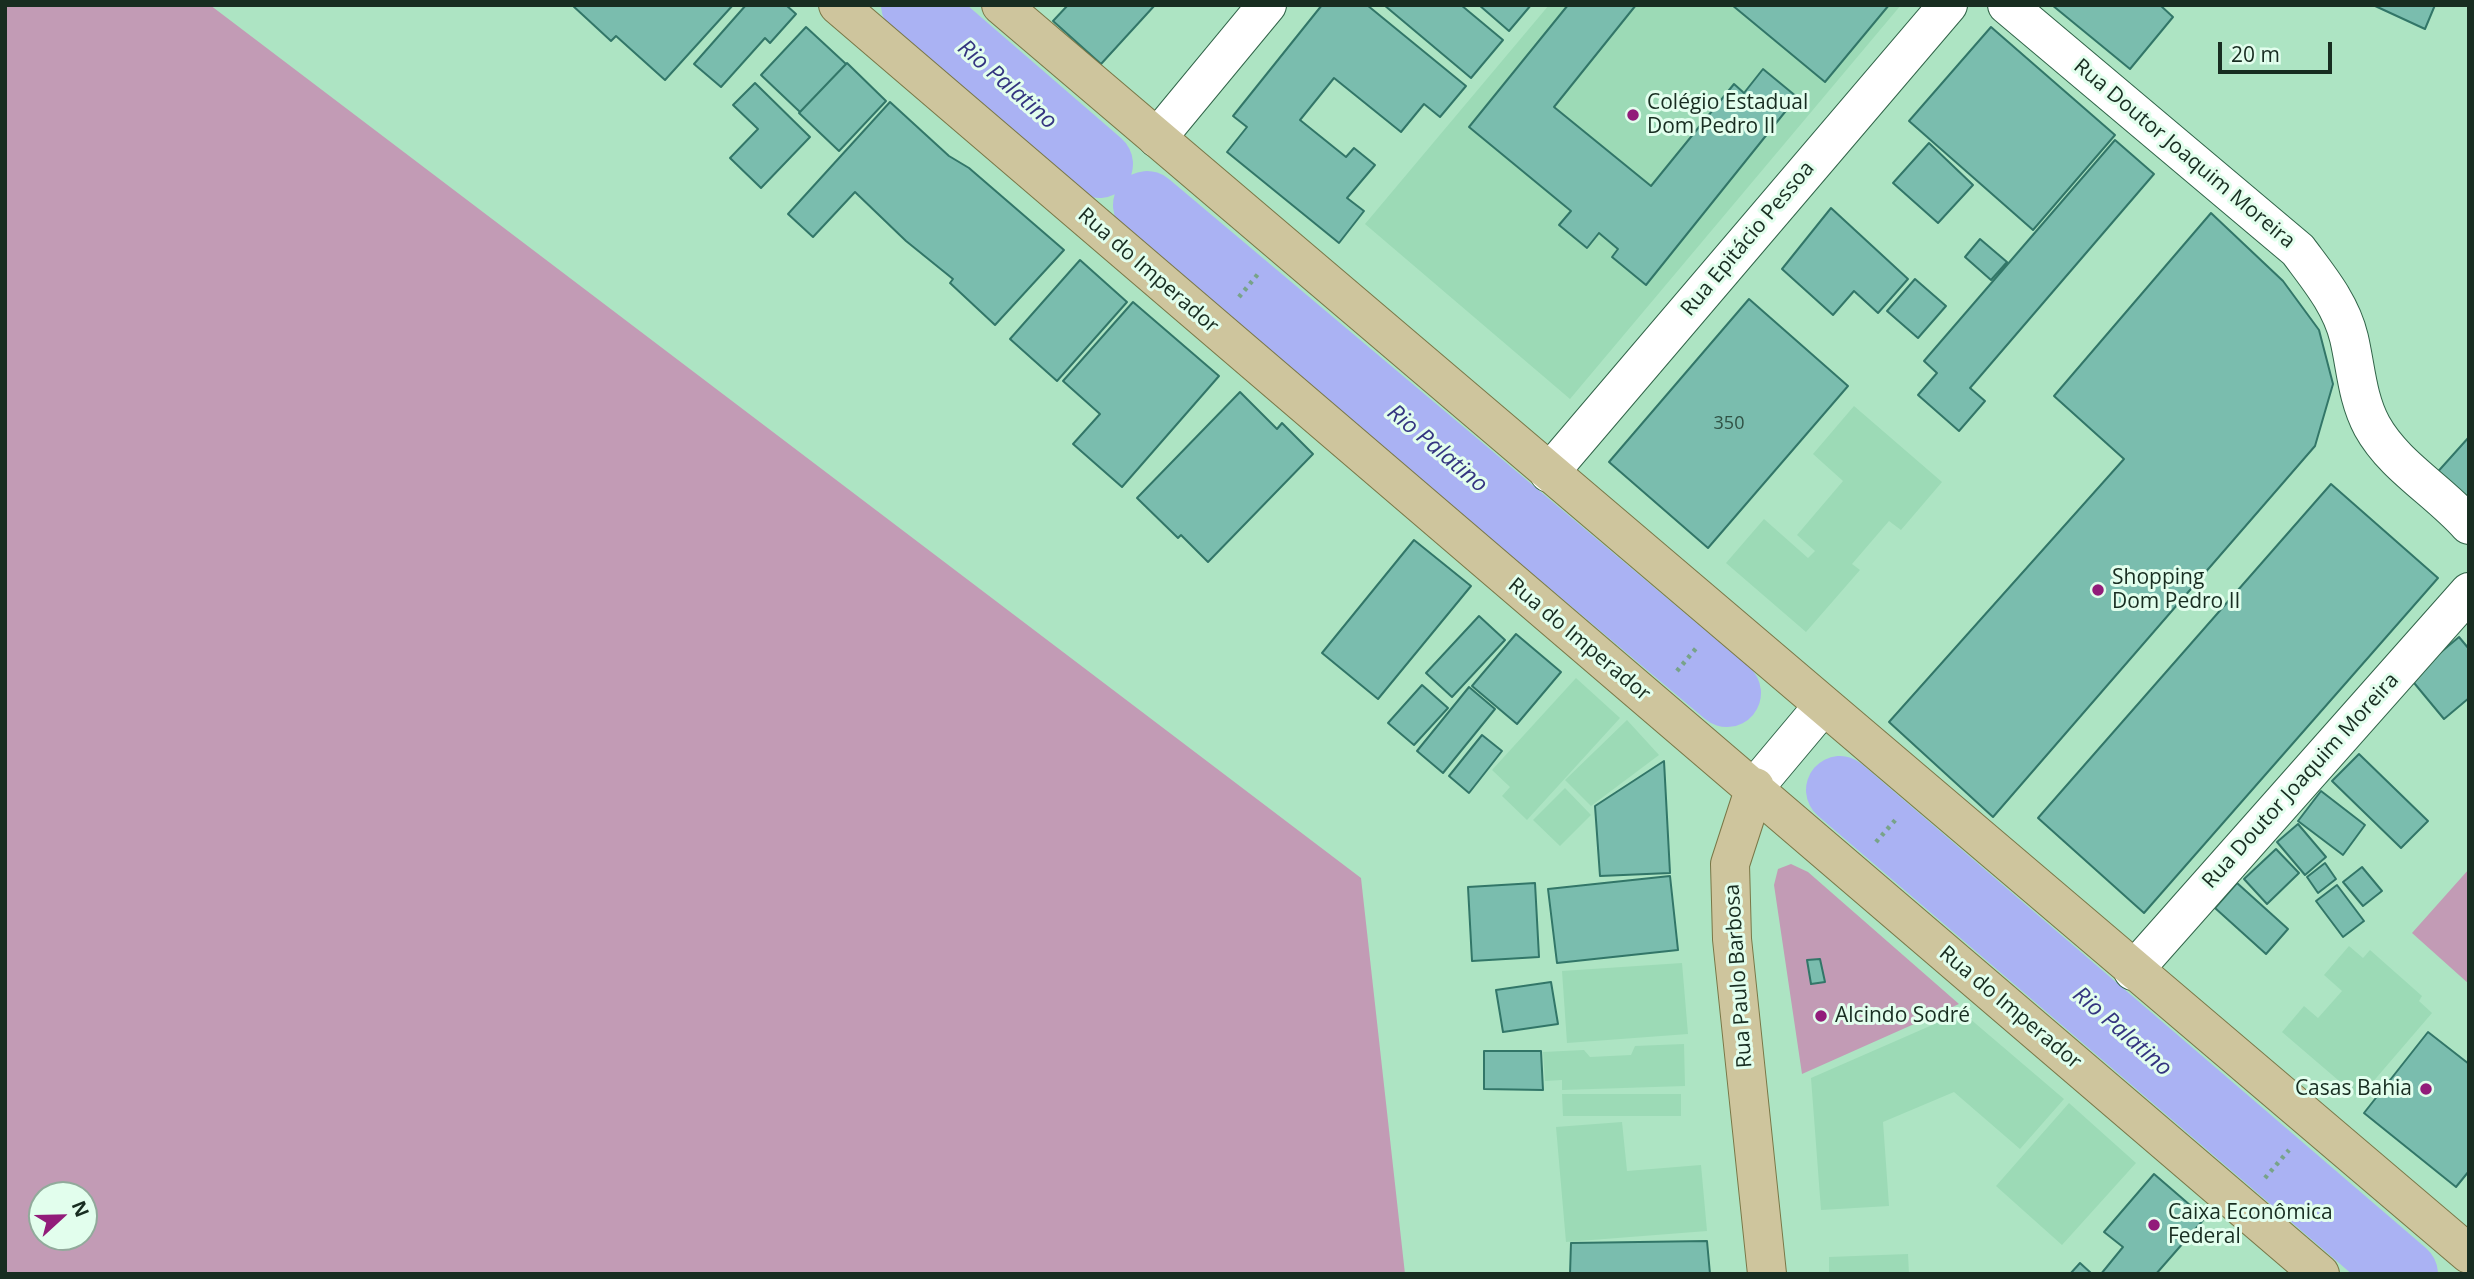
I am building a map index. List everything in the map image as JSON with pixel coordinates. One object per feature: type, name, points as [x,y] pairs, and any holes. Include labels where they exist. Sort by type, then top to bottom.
[{"type":"main road","name":"Rua do Imperador","points":[[838,5],[2241,1205],[2304,1269]]},
{"type":"main road","points":[[1000,5],[2312,1124],[2469,1254]]},
{"type":"main road","name":"Rua Paulo Barbosa","points":[[1755,787],[1730,864],[1732,939],[1767,1274]]},
{"type":"street","points":[[1157,138],[1267,5]]},
{"type":"street","name":"Rua Epitácio Pessoa","points":[[1549,473],[1948,5]]},
{"type":"street","name":"Rua Doutor Joaquim Moreira","points":[[2007,5],[2246,192],[2298,250],[2333,296],[2348,336],[2356,384],[2370,422],[2386,449],[2469,525]]},
{"type":"street","name":"Rua Doutor Joaquim Moreira","points":[[2133,971],[2469,592]]},
{"type":"street","name":"Rua Paulo Barbosa","points":[[1755,787],[1823,706]]},
{"type":"path","points":[[1213,327],[1282,247]]},
{"type":"path","points":[[1651,702],[1722,619]]},
{"type":"path","points":[[1850,872],[1903,811]]},
{"type":"path","points":[[2241,1205],[2312,1124]]},
{"type":"shaded area","points":[[5,5],[210,5],[1361,878],[1405,1274],[5,1274]]},
{"type":"shaded area","name":"Colégio Estadual Dom Pedro II","points":[[1549,5],[1901,5],[1570,399],[1365,224]]},
{"type":"shaded area","points":[[1854,406],[1942,482],[1901,530],[1889,521],[1852,564],[1860,570],[1806,632],[1726,563],[1764,519],[1808,558],[1815,551],[1797,535],[1843,481],[1813,454]]},
{"type":"shaded area","points":[[1576,678],[1620,718],[1527,820],[1502,796],[1510,787],[1492,770]]},
{"type":"shaded area","points":[[1627,720],[1659,755],[1591,806],[1565,780]]},
{"type":"shaded area","points":[[1565,788],[1591,815],[1560,846],[1533,820]]},
{"type":"shaded area","points":[[1791,864],[1808,872],[1959,1004],[1802,1074],[1774,885],[1778,869]]},
{"type":"shaded area","points":[[2469,869],[2469,984],[2412,933]]},
{"type":"shaded area","points":[[2349,946],[2363,958],[2370,950],[2422,996],[2419,1001],[2432,1013],[2359,1098],[2282,1032],[2304,1006],[2318,1018],[2342,991],[2324,975]]},
{"type":"shaded area","points":[[1682,963],[1688,1034],[1567,1043],[1562,971]]},
{"type":"shaded area","points":[[1962,1012],[2064,1099],[2020,1149],[1954,1092],[1883,1122],[1889,1206],[1821,1210],[1811,1078]]},
{"type":"shaded area","points":[[1684,1044],[1685,1086],[1562,1090],[1562,1080],[1545,1081],[1543,1052],[1584,1050],[1590,1057],[1631,1055],[1635,1046]]},
{"type":"shaded area","points":[[1562,1094],[1681,1094],[1681,1116],[1563,1116]]},
{"type":"shaded area","points":[[2069,1103],[2136,1163],[2062,1245],[1996,1186]]},
{"type":"shaded area","points":[[1622,1122],[1627,1171],[1701,1165],[1707,1231],[1566,1242],[1556,1127]]},
{"type":"shaded area","points":[[1908,1254],[1909,1274],[1829,1274],[1829,1257]]},
{"type":"building","points":[[572,5],[733,5],[665,80],[616,36],[611,41]]},
{"type":"building","points":[[746,5],[786,5],[796,14],[770,43],[765,38],[721,87],[694,64]]},
{"type":"building","points":[[1068,5],[1155,5],[1101,64],[1053,21]]},
{"type":"building","points":[[1322,5],[1367,5],[1466,86],[1440,117],[1424,104],[1401,132],[1334,78],[1300,120],[1346,157],[1354,148],[1375,165],[1347,198],[1364,211],[1339,243],[1227,152],[1247,127],[1233,116]]},
{"type":"building","points":[[1384,5],[1461,5],[1503,40],[1471,78]]},
{"type":"building","points":[[1479,5],[1531,5],[1509,31]]},
{"type":"building","points":[[1568,5],[1636,5],[1554,107],[1651,186],[1734,84],[1744,93],[1763,69],[1797,97],[1646,285],[1612,257],[1618,249],[1599,233],[1587,248],[1559,225],[1571,211],[1469,127]]},
{"type":"building","points":[[1732,5],[1889,5],[1825,82]]},
{"type":"building","points":[[2052,5],[2160,5],[2173,17],[2130,69]]},
{"type":"building","points":[[2373,5],[2435,5],[2425,29]]},
{"type":"building","points":[[806,27],[846,64],[800,112],[761,75]]},
{"type":"building","points":[[1991,27],[2115,135],[2033,230],[1909,121]]},
{"type":"building","points":[[847,63],[886,101],[839,151],[799,113]]},
{"type":"building","points":[[755,83],[810,137],[761,188],[730,158],[758,129],[733,105]]},
{"type":"building","points":[[890,102],[949,156],[969,168],[1064,250],[995,325],[950,283],[953,279],[906,241],[855,192],[813,237],[788,214]]},
{"type":"building","points":[[2115,140],[2154,174],[1970,388],[1985,401],[1959,431],[1918,395],[1937,373],[1924,361]]},
{"type":"building","points":[[1929,143],[1973,185],[1938,223],[1893,183]]},
{"type":"building","points":[[1831,208],[1908,279],[1878,313],[1854,291],[1833,315],[1782,269]]},
{"type":"building","name":"Shopping Dom Pedro II","points":[[2211,213],[2283,281],[2319,330],[2333,384],[2315,446],[1993,817],[1889,722],[2124,459],[2054,396]]},
{"type":"building","points":[[1980,239],[2007,262],[1991,280],[1965,257]]},
{"type":"building","points":[[1080,260],[1127,302],[1057,381],[1010,339]]},
{"type":"building","points":[[1915,279],[1946,306],[1918,338],[1887,311]]},
{"type":"building","points":[[1749,299],[1848,386],[1708,548],[1609,462]]},
{"type":"building","points":[[1133,302],[1219,376],[1122,487],[1073,444],[1100,414],[1063,381]]},
{"type":"building","points":[[1240,392],[1277,429],[1282,423],[1313,454],[1208,562],[1181,535],[1178,538],[1137,498]]},
{"type":"building","points":[[2469,437],[2469,507],[2434,476]]},
{"type":"building","points":[[2331,484],[2438,578],[2144,913],[2038,818]]},
{"type":"building","points":[[1414,540],[1471,586],[1378,699],[1322,653]]},
{"type":"building","points":[[1479,616],[1505,640],[1452,697],[1426,673]]},
{"type":"building","points":[[1516,634],[1561,672],[1517,724],[1472,686]]},
{"type":"building","points":[[2459,637],[2469,649],[2469,698],[2444,719],[2410,678]]},
{"type":"building","points":[[1422,685],[1448,708],[1414,745],[1388,723]]},
{"type":"building","points":[[1469,687],[1495,709],[1443,773],[1417,751]]},
{"type":"building","points":[[1482,735],[1502,751],[1469,793],[1449,776]]},
{"type":"building","points":[[2359,754],[2428,821],[2401,848],[2332,781]]},
{"type":"building","points":[[1664,761],[1670,873],[1600,876],[1595,806]]},
{"type":"building","points":[[2321,791],[2365,825],[2343,855],[2298,821]]},
{"type":"building","points":[[2298,824],[2326,857],[2305,875],[2277,842]]},
{"type":"building","points":[[2276,849],[2299,873],[2267,904],[2244,879]]},
{"type":"building","points":[[2325,863],[2336,879],[2318,893],[2307,877]]},
{"type":"building","points":[[2362,867],[2382,891],[2363,906],[2343,882]]},
{"type":"building","points":[[1670,876],[1678,950],[1557,963],[1548,889]]},
{"type":"building","points":[[1535,883],[1539,957],[1472,961],[1468,887]]},
{"type":"building","points":[[2237,883],[2288,929],[2266,954],[2215,908]]},
{"type":"building","points":[[2337,885],[2364,921],[2343,937],[2316,901]]},
{"type":"building","points":[[1820,959],[1825,982],[1811,984],[1807,960]]},
{"type":"building","points":[[1551,982],[1558,1024],[1503,1032],[1496,990]]},
{"type":"building","name":"Casas Bahia","points":[[2428,1032],[2469,1064],[2469,1171],[2456,1187],[2364,1113]]},
{"type":"building","points":[[1484,1051],[1541,1051],[1543,1090],[1484,1089]]},
{"type":"building","name":"Caixa Econômica Federal","points":[[2154,1174],[2205,1218],[2156,1274],[2101,1274],[2123,1247],[2104,1232]]},
{"type":"building","points":[[1707,1241],[1710,1274],[1570,1274],[1571,1243]]},
{"type":"building","points":[[2080,1263],[2092,1274],[2070,1274]]},
{"type":"waterway","name":"Rio Palatino","points":[[915,5],[1099,164]]},
{"type":"waterway","name":"Rio Palatino","points":[[1147,205],[1727,693]]},
{"type":"waterway","name":"Rio Palatino","points":[[1840,790],[2404,1274]]},
{"type":"place","name":"Colégio Estadual Dom Pedro II","points":[[1633,115]]},
{"type":"place","name":"Shopping Dom Pedro II","points":[[2098,590]]},
{"type":"place","name":"Alcindo Sodré","points":[[1821,1016]]},
{"type":"place","name":"Casas Bahia","points":[[2426,1089]]},
{"type":"place","name":"Caixa Econômica Federal","points":[[2154,1225]]}]
